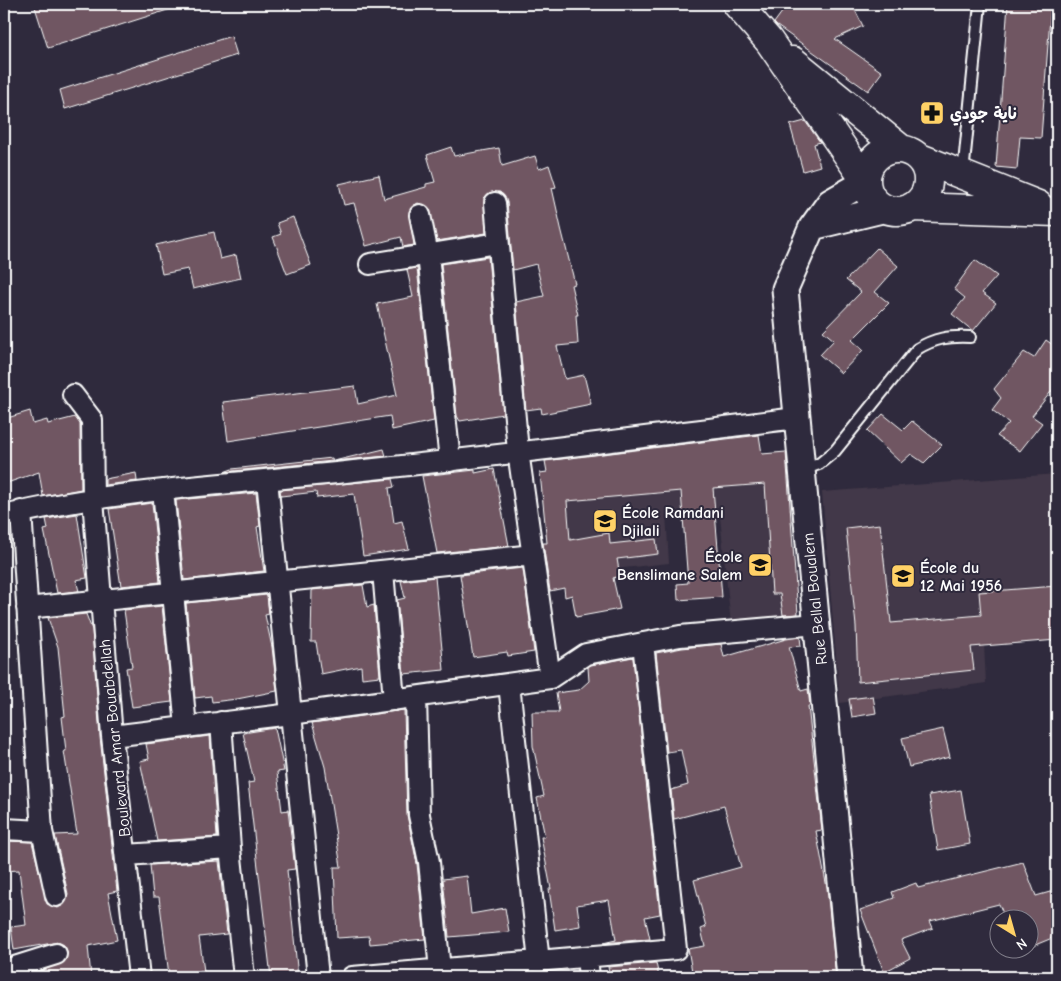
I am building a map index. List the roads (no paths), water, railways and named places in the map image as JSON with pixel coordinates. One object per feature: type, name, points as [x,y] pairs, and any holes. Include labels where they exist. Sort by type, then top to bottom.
[{"type":"main road","points":[[746,8],[865,181],[871,198],[899,208],[1055,212]]},
{"type":"main road","points":[[769,41],[910,153],[928,175],[928,185],[925,193],[899,208]]},
{"type":"main road","points":[[865,181],[867,170],[872,160],[880,153],[890,149],[910,153],[1055,212]]},
{"type":"street","name":"Rue Bellal Boualem","points":[[850,977],[785,289],[812,227],[830,202],[865,181]]},
{"type":"street","points":[[495,203],[518,451],[550,678]]},
{"type":"street","points":[[812,227],[899,208]]},
{"type":"street","points":[[420,215],[428,255],[450,461]]},
{"type":"street","points":[[370,264],[498,243]]},
{"type":"street","name":"Boulevard Amar Bouabdellah","points":[[73,395],[92,420],[93,499],[112,736],[139,977]]},
{"type":"street","points":[[56,896],[42,831],[28,608],[12,514],[93,499],[163,490],[450,461],[518,451],[797,418]]},
{"type":"street","points":[[267,480],[318,977]]},
{"type":"street","points":[[163,490],[186,726]]},
{"type":"street","points":[[28,608],[533,555]]},
{"type":"street","points":[[382,571],[394,700]]},
{"type":"street","points":[[112,736],[291,714],[550,678],[586,654],[680,636],[817,624]]},
{"type":"street","points":[[352,977],[676,949],[643,644]]},
{"type":"street","points":[[509,684],[539,962]]},
{"type":"street","points":[[416,697],[420,815],[429,862],[440,970]]},
{"type":"street","points":[[221,722],[230,848],[244,977]]},
{"type":"street","points":[[4,829],[42,831]]},
{"type":"street","points":[[126,855],[230,848]]},
{"type":"street","points":[[4,969],[56,954]]},
{"type":"street","points":[[587,957],[589,977]]},
{"type":"lane","points":[[963,174],[980,4]]},
{"type":"lane","points":[[802,470],[818,464],[836,450],[917,349],[931,340],[941,337],[970,337]]},
{"type":"place","name":"ناية جودي","points":[[932,113]]},
{"type":"place","name":"École Ramdani Djilali","points":[[605,521]]},
{"type":"place","name":"École Benslimane Salem","points":[[760,565]]},
{"type":"place","name":"École du 12 Mai 1956","points":[[903,576]]}]
